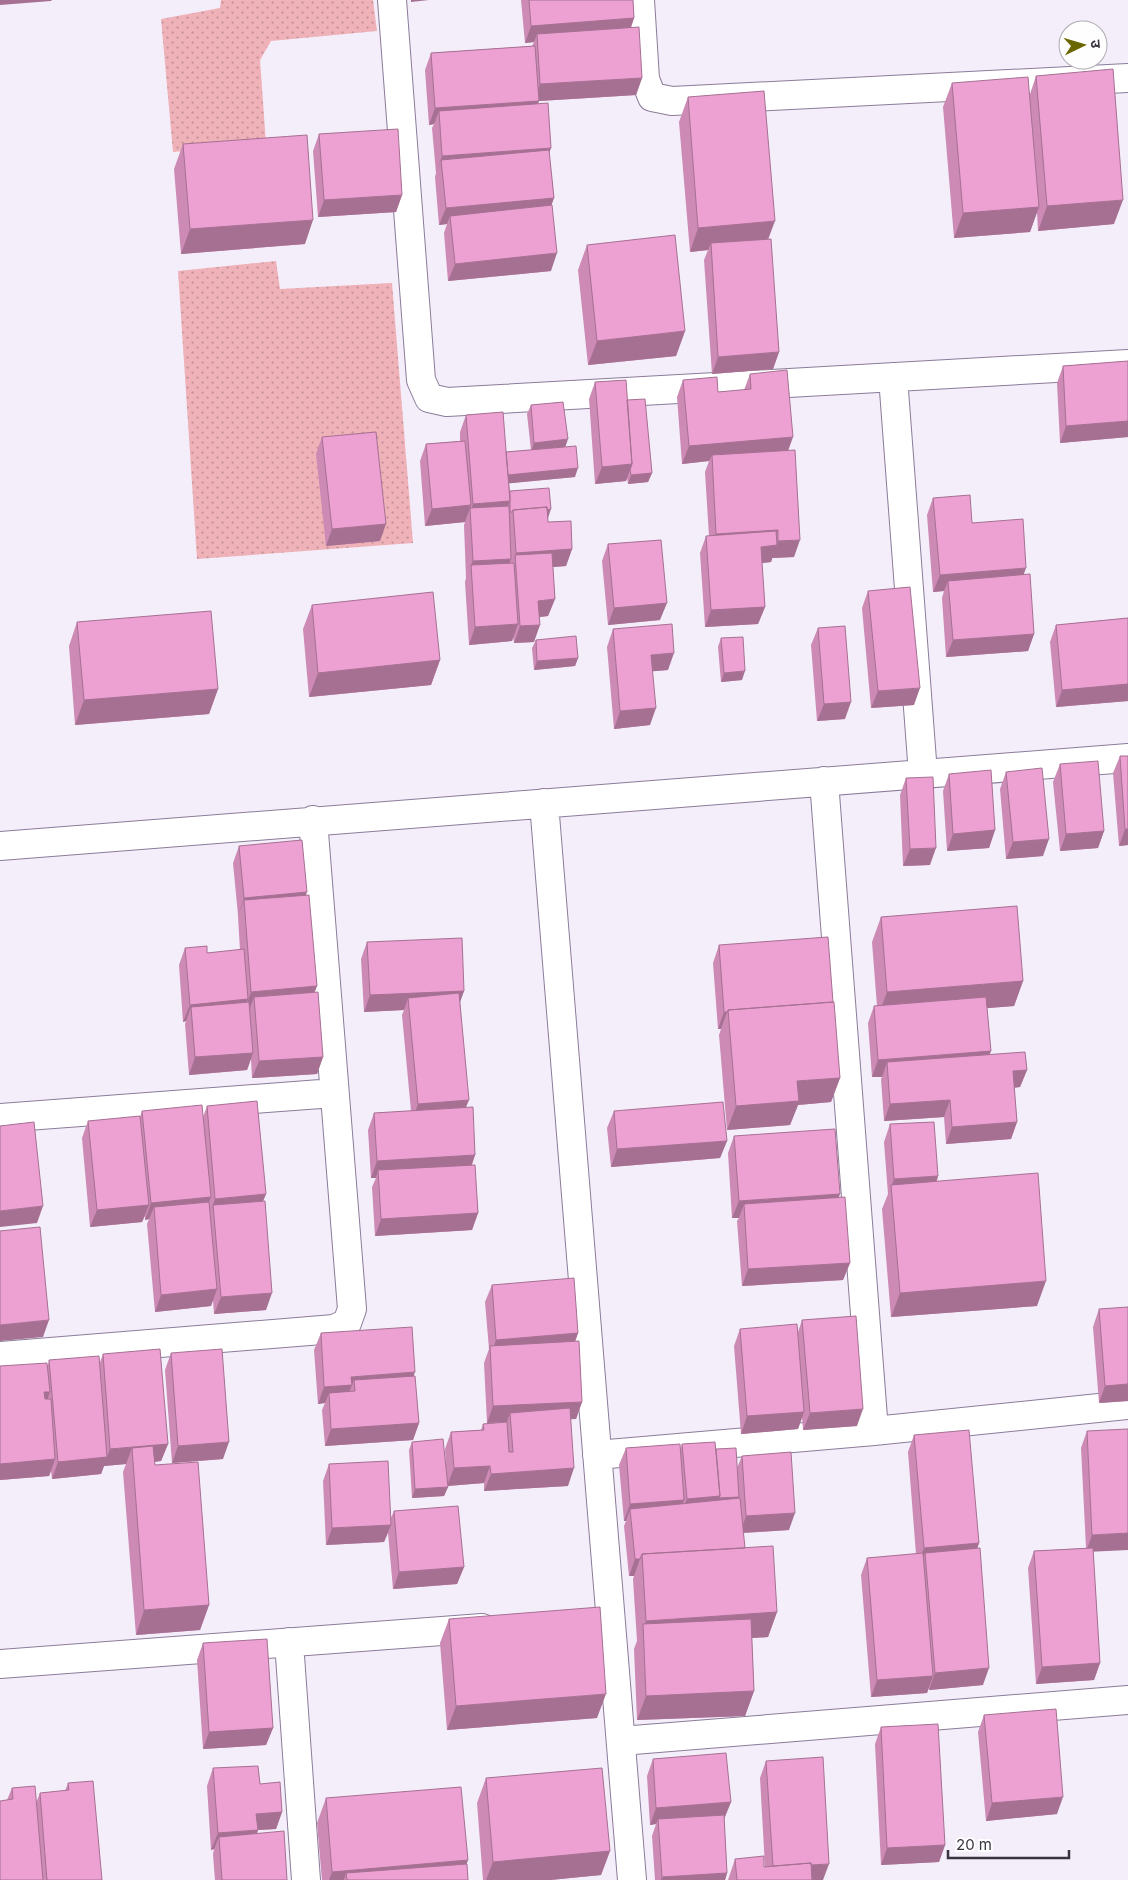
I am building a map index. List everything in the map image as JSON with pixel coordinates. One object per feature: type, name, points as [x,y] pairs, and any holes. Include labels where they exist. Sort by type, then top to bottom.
[{"type":"street","points":[[392,0],[421,380],[429,398],[447,402],[1128,364]]},
{"type":"street","points":[[640,0],[645,79],[652,97],[672,101],[1128,78]]},
{"type":"street","points":[[893,377],[923,774]]},
{"type":"street","points":[[0,846],[313,820],[1128,758]]},
{"type":"street","points":[[824,781],[874,1431]]},
{"type":"street","points":[[544,803],[597,1455],[601,1619],[620,1741],[632,1880]]},
{"type":"street","points":[[0,1356],[334,1329],[347,1323],[352,1309],[313,820]]},
{"type":"street","points":[[0,1118],[334,1093]]},
{"type":"street","points":[[597,1455],[874,1431],[1128,1405]]},
{"type":"street","points":[[0,1664],[503,1626]]},
{"type":"street","points":[[289,1642],[306,1880]]},
{"type":"street","points":[[620,1741],[1128,1700]]},
{"type":"shaded area","points":[[221,0],[373,0],[377,31],[271,41],[260,60],[266,144],[173,152],[161,19],[220,8]]},
{"type":"shaded area","points":[[276,261],[280,289],[392,283],[413,543],[197,559],[178,271]]},
{"type":"building","points":[[529,0],[633,0],[634,18],[531,26]]},
{"type":"building","points":[[639,27],[642,78],[540,84],[537,34]]},
{"type":"building","points":[[535,46],[539,101],[435,108],[431,53]]},
{"type":"building","points":[[1113,69],[1123,200],[1047,206],[1036,76]]},
{"type":"building","points":[[1028,77],[1039,207],[963,213],[952,83]]},
{"type":"building","points":[[764,91],[775,221],[698,228],[688,97]]},
{"type":"building","points":[[548,103],[551,148],[442,156],[439,111]]},
{"type":"building","points":[[398,129],[402,195],[324,200],[319,134]]},
{"type":"building","points":[[307,135],[313,220],[190,229],[183,144]]},
{"type":"building","points":[[549,150],[554,198],[446,208],[441,160]]},
{"type":"building","points":[[552,205],[557,253],[455,264],[450,216]]},
{"type":"building","points":[[675,235],[685,331],[597,341],[587,245]]},
{"type":"building","points":[[771,239],[779,352],[718,357],[711,243]]},
{"type":"building","points":[[1128,361],[1128,421],[1066,426],[1063,366]]},
{"type":"building","points":[[787,370],[793,437],[689,446],[683,380],[717,377],[718,392],[751,389],[750,374]]},
{"type":"building","points":[[626,380],[632,464],[602,467],[595,382]]},
{"type":"building","points":[[645,399],[652,473],[631,475],[632,464],[627,400]]},
{"type":"building","points":[[563,402],[568,439],[534,443],[531,405]]},
{"type":"building","points":[[503,412],[510,501],[473,504],[466,415]]},
{"type":"building","points":[[376,432],[386,524],[332,529],[322,437]]},
{"type":"building","points":[[465,441],[471,505],[432,509],[426,444]]},
{"type":"building","points":[[576,446],[578,468],[508,475],[506,452]]},
{"type":"building","points":[[795,450],[800,540],[778,541],[778,530],[716,534],[712,455]]},
{"type":"building","points":[[549,488],[551,509],[547,510],[547,507],[513,510],[510,512],[510,491]]},
{"type":"building","points":[[970,495],[972,523],[1023,519],[1026,568],[940,575],[933,498]]},
{"type":"building","points":[[509,506],[511,559],[473,561],[470,508]]},
{"type":"building","points":[[547,507],[548,522],[571,521],[572,549],[516,553],[513,510]]},
{"type":"building","points":[[776,531],[777,545],[761,547],[765,607],[711,610],[706,536]]},
{"type":"building","points":[[661,540],[667,603],[614,608],[608,544]]},
{"type":"building","points":[[552,553],[555,599],[538,601],[540,625],[520,626],[515,555]]},
{"type":"building","points":[[514,563],[518,624],[475,627],[471,565]]},
{"type":"building","points":[[1030,574],[1034,634],[953,640],[948,581]]},
{"type":"building","points":[[910,587],[920,688],[878,691],[868,591]]},
{"type":"building","points":[[433,592],[440,660],[318,673],[312,605]]},
{"type":"building","points":[[211,611],[218,689],[84,700],[77,622]]},
{"type":"building","points":[[1128,618],[1128,684],[1062,690],[1056,625]]},
{"type":"building","points":[[672,624],[674,653],[651,655],[656,708],[620,711],[613,629]]},
{"type":"building","points":[[845,626],[851,702],[824,704],[818,628]]},
{"type":"building","points":[[576,636],[578,658],[537,661],[536,640]]},
{"type":"building","points":[[743,637],[745,671],[724,673],[721,638]]},
{"type":"building","points":[[1120,756],[1128,756],[1128,829],[1125,829]]},
{"type":"building","points":[[1098,761],[1104,831],[1066,834],[1060,764]]},
{"type":"building","points":[[1042,768],[1049,839],[1013,842],[1006,772]]},
{"type":"building","points":[[991,770],[995,830],[953,834],[949,774]]},
{"type":"building","points":[[933,777],[936,848],[910,849],[906,778]]},
{"type":"building","points":[[302,840],[307,892],[244,898],[239,846]]},
{"type":"building","points":[[309,895],[317,986],[251,992],[244,900]]},
{"type":"building","points":[[1017,906],[1023,981],[887,992],[881,917]]},
{"type":"building","points":[[828,937],[833,1002],[728,1010],[728,1012],[724,1012],[719,945]]},
{"type":"building","points":[[462,938],[464,991],[370,995],[367,942]]},
{"type":"building","points":[[207,946],[207,953],[244,949],[248,999],[190,1005],[185,948]]},
{"type":"building","points":[[318,992],[323,1057],[259,1061],[254,997]]},
{"type":"building","points":[[459,993],[469,1100],[418,1104],[408,998]]},
{"type":"building","points":[[986,997],[991,1051],[878,1060],[874,1006]]},
{"type":"building","points":[[249,1002],[253,1053],[195,1057],[191,1007]]},
{"type":"building","points":[[834,1002],[840,1078],[797,1081],[799,1101],[736,1106],[728,1010]]},
{"type":"building","points":[[1025,1052],[1027,1070],[1013,1071],[1017,1122],[952,1127],[950,1100],[890,1104],[887,1062]]},
{"type":"building","points":[[257,1101],[266,1194],[215,1199],[207,1106]]},
{"type":"building","points":[[723,1102],[727,1141],[617,1149],[614,1111]]},
{"type":"building","points":[[202,1105],[211,1197],[151,1203],[142,1111]]},
{"type":"building","points":[[473,1107],[475,1155],[377,1161],[374,1113]]},
{"type":"building","points":[[140,1116],[149,1205],[97,1210],[88,1121]]},
{"type":"building","points":[[34,1122],[43,1206],[0,1211],[0,1126]]},
{"type":"building","points":[[934,1122],[938,1176],[894,1179],[890,1124]]},
{"type":"building","points":[[835,1129],[840,1194],[739,1201],[734,1136]]},
{"type":"building","points":[[475,1165],[478,1213],[381,1219],[378,1170]]},
{"type":"building","points":[[1038,1173],[1046,1281],[900,1293],[891,1185]]},
{"type":"building","points":[[845,1197],[850,1263],[748,1269],[744,1204]]},
{"type":"building","points":[[265,1201],[272,1293],[221,1297],[213,1205]]},
{"type":"building","points":[[209,1202],[217,1289],[161,1295],[154,1207]]},
{"type":"building","points":[[40,1227],[49,1320],[0,1325],[0,1231]]},
{"type":"building","points":[[574,1278],[578,1333],[496,1340],[492,1285]]},
{"type":"building","points":[[1128,1307],[1128,1384],[1105,1386],[1099,1309]]},
{"type":"building","points":[[856,1316],[863,1409],[810,1413],[802,1320]]},
{"type":"building","points":[[797,1324],[804,1412],[747,1416],[740,1329]]},
{"type":"building","points":[[412,1327],[415,1372],[351,1377],[352,1385],[324,1387],[321,1333]]},
{"type":"building","points":[[579,1341],[582,1402],[493,1406],[490,1346]]},
{"type":"building","points":[[160,1349],[168,1444],[110,1449],[103,1354]]},
{"type":"building","points":[[222,1349],[229,1442],[178,1446],[171,1353]]},
{"type":"building","points":[[99,1356],[107,1457],[58,1462],[49,1360]]},
{"type":"building","points":[[47,1363],[50,1392],[44,1392],[45,1399],[51,1399],[55,1459],[0,1464],[0,1366]]},
{"type":"building","points":[[415,1376],[419,1423],[331,1429],[329,1393],[355,1391],[354,1380]]},
{"type":"building","points":[[570,1408],[574,1468],[491,1474],[490,1466],[454,1468],[451,1432],[484,1430],[483,1424],[507,1422],[509,1452],[513,1452],[510,1413]]},
{"type":"building","points":[[1128,1429],[1128,1533],[1092,1535],[1087,1431]]},
{"type":"building","points":[[969,1430],[979,1543],[924,1548],[914,1435]]},
{"type":"building","points":[[443,1439],[448,1487],[415,1489],[412,1442]]},
{"type":"building","points":[[715,1442],[720,1496],[687,1499],[682,1444]]},
{"type":"building","points":[[680,1444],[684,1500],[630,1504],[626,1448]]},
{"type":"building","points":[[153,1446],[155,1465],[198,1462],[209,1605],[144,1610],[132,1448]]},
{"type":"building","points":[[736,1448],[739,1497],[719,1498],[716,1449]]},
{"type":"building","points":[[791,1452],[795,1513],[746,1516],[742,1456]]},
{"type":"building","points":[[388,1461],[391,1525],[332,1528],[329,1464]]},
{"type":"building","points":[[740,1498],[745,1548],[642,1554],[640,1559],[635,1559],[630,1509]]},
{"type":"building","points":[[458,1506],[464,1567],[399,1572],[394,1511]]},
{"type":"building","points":[[773,1546],[777,1612],[646,1621],[642,1554]]},
{"type":"building","points":[[980,1548],[989,1668],[935,1673],[925,1553]]},
{"type":"building","points":[[1093,1548],[1100,1663],[1042,1667],[1034,1551]]},
{"type":"building","points":[[923,1553],[933,1676],[877,1680],[867,1558]]},
{"type":"building","points":[[600,1607],[606,1694],[456,1706],[449,1619]]},
{"type":"building","points":[[751,1619],[754,1691],[646,1696],[643,1624]]},
{"type":"building","points":[[267,1639],[273,1728],[209,1732],[203,1643]]},
{"type":"building","points":[[1056,1709],[1063,1797],[992,1803],[984,1715]]},
{"type":"building","points":[[938,1724],[945,1845],[887,1848],[881,1727]]},
{"type":"building","points":[[726,1753],[731,1802],[656,1808],[653,1759]]},
{"type":"building","points":[[823,1757],[829,1864],[811,1865],[811,1863],[773,1866],[766,1761]]},
{"type":"building","points":[[258,1766],[260,1784],[280,1782],[282,1812],[256,1814],[258,1830],[218,1833],[213,1768]]},
{"type":"building","points":[[602,1768],[610,1851],[493,1862],[486,1778]]},
{"type":"building","points":[[93,1781],[102,1880],[47,1880],[40,1793],[69,1790],[68,1783]]},
{"type":"building","points":[[35,1786],[43,1880],[0,1880],[0,1801],[13,1799],[12,1788]]},
{"type":"building","points":[[461,1787],[468,1860],[332,1872],[326,1798]]},
{"type":"building","points":[[724,1815],[727,1873],[662,1877],[658,1819]]},
{"type":"building","points":[[284,1831],[287,1880],[222,1880],[219,1837]]},
{"type":"building","points":[[764,1856],[764,1867],[811,1863],[812,1880],[737,1880],[735,1859]]},
{"type":"building","points":[[467,1864],[468,1880],[347,1880],[346,1873]]}]
